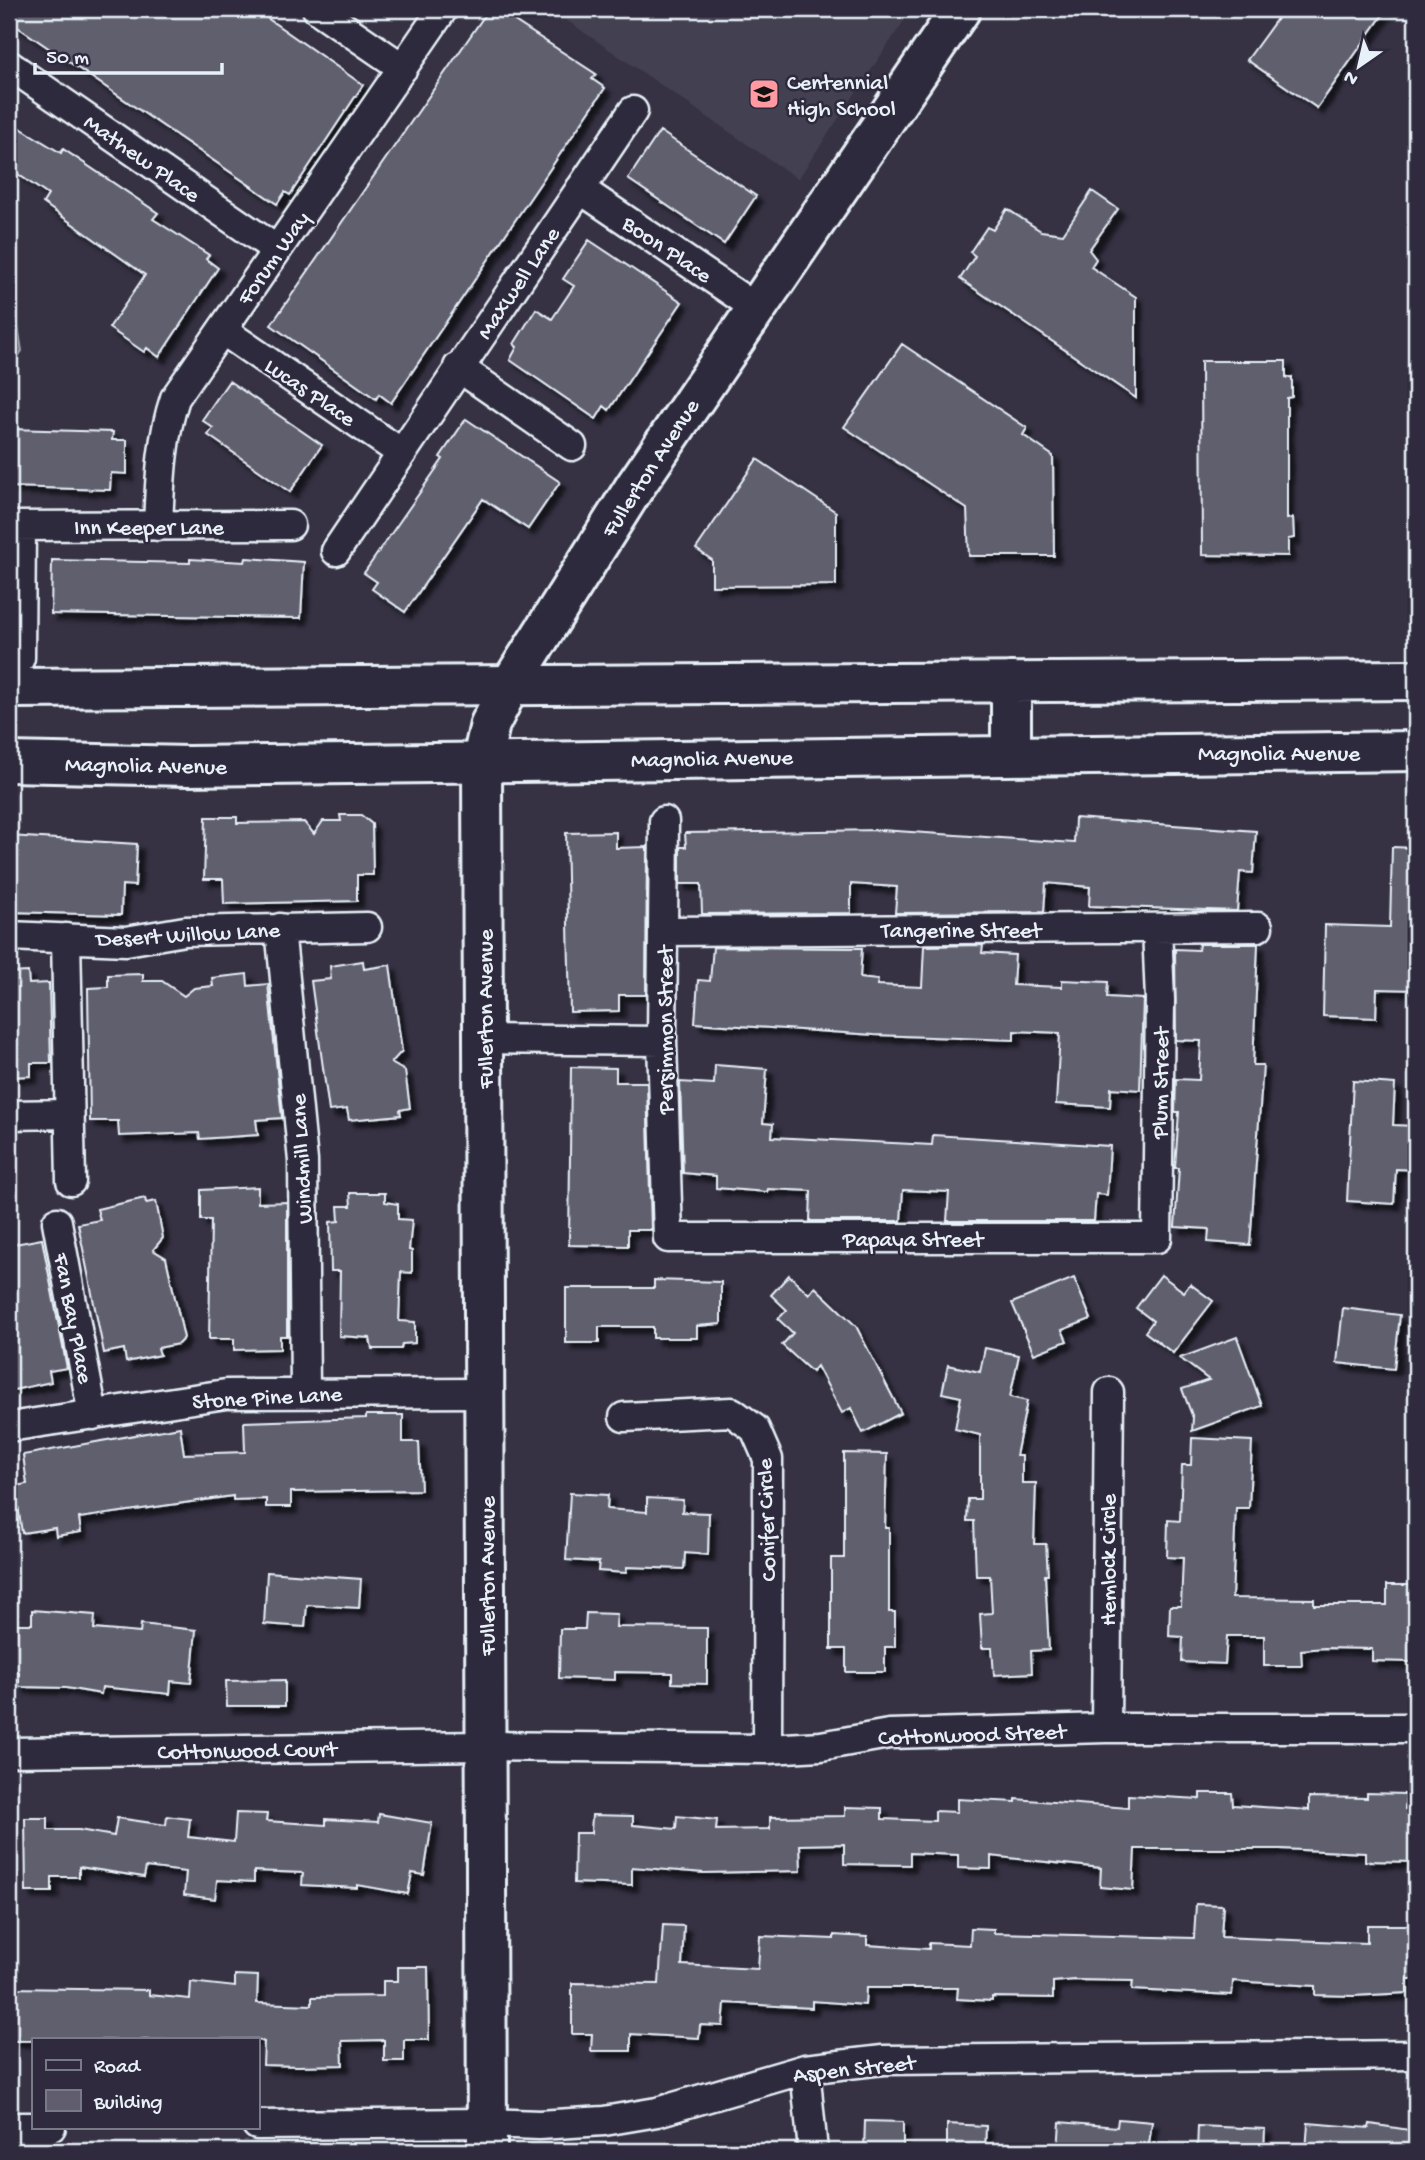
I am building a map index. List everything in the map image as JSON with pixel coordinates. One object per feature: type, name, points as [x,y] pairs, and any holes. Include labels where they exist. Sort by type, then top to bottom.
[{"type":"main road","name":"Fullerton Avenue","points":[[487,2137],[482,760],[490,724],[510,685],[634,488],[961,9]]},
{"type":"main road","points":[[9,688],[1416,680]]},
{"type":"main road","points":[[1010,754],[1011,682]]},
{"type":"main road","name":"Magnolia Avenue","points":[[9,762],[188,766],[482,760],[1416,751]]},
{"type":"street","points":[[317,9],[403,68]]},
{"type":"street","name":"Forum Way","points":[[158,526],[165,428],[176,398],[443,9]]},
{"type":"street","name":"Mathew Place","points":[[9,65],[277,250]]},
{"type":"street","name":"Maxwell Lane","points":[[400,452],[633,111]]},
{"type":"street","name":"Boon Place","points":[[580,189],[755,308]]},
{"type":"street","name":"Lucas Place","points":[[222,330],[400,452]]},
{"type":"street","points":[[458,367],[572,446]]},
{"type":"street","points":[[336,551],[400,452]]},
{"type":"street","name":"Inn Keeper Lane","points":[[15,526],[290,525]]},
{"type":"street","points":[[9,678],[20,658],[15,526]]},
{"type":"street","name":"Persimmon Street","points":[[664,821],[663,1041],[668,1238]]},
{"type":"street","name":"Desert Willow Lane","points":[[9,936],[126,941],[185,931],[367,927]]},
{"type":"street","name":"Tangerine Street","points":[[664,931],[1258,927]]},
{"type":"street","name":"Windmill Lane","points":[[279,928],[303,1161],[305,1392]]},
{"type":"street","name":"Plum Street","points":[[1157,928],[1160,1000],[1157,1238]]},
{"type":"street","points":[[66,938],[71,1181]]},
{"type":"street","points":[[484,1039],[663,1041]]},
{"type":"street","points":[[9,1115],[69,1114]]},
{"type":"street","name":"Fan Bay Place","points":[[57,1222],[93,1415]]},
{"type":"street","name":"Papaya Street","points":[[668,1238],[1157,1238]]},
{"type":"street","name":"Hemlock Circle","points":[[1106,1728],[1109,1392]]},
{"type":"street","name":"Stone Pine Lane","points":[[9,1427],[226,1394],[485,1393]]},
{"type":"street","name":"Conifer Circle","points":[[624,1417],[732,1412],[755,1429],[764,1449],[768,1459],[767,1749]]},
{"type":"street","name":"Cottonwood Street","points":[[486,1746],[767,1749],[821,1746],[889,1734],[1106,1728],[1416,1728]]},
{"type":"street","name":"Cottonwood Court","points":[[9,1752],[486,1746]]},
{"type":"street","name":"Aspen Street","points":[[259,2125],[487,2137],[545,2125],[604,2121],[657,2112],[805,2069],[883,2060],[1416,2055]]},
{"type":"street","points":[[805,2069],[813,2151]]},
{"type":"street","points":[[9,2127],[32,2127]]},
{"type":"shaded area","name":"Centennial High School","points":[[550,9],[912,9],[798,179]]},
{"type":"water","points":[[9,320],[17,320],[22,351],[9,369]]},
{"type":"building","points":[[9,9],[254,9],[363,85],[290,195],[285,192],[277,204],[9,21]]},
{"type":"building","points":[[489,9],[496,9],[596,74],[592,79],[605,88],[391,403],[379,394],[376,399],[271,325]]},
{"type":"building","points":[[1284,9],[1387,9],[1317,108],[1247,60]]},
{"type":"building","points":[[9,121],[61,153],[63,149],[158,213],[153,219],[209,255],[206,259],[218,268],[159,357],[147,348],[144,352],[109,328],[145,275],[43,203],[48,195],[9,168]]},
{"type":"building","points":[[660,131],[756,196],[724,244],[628,179]]},
{"type":"building","points":[[1092,191],[1118,209],[1089,250],[1096,259],[1091,267],[1136,297],[1136,398],[960,279],[975,256],[970,252],[987,227],[993,230],[1007,209],[1041,231],[1063,234]]},
{"type":"building","points":[[589,240],[682,302],[609,410],[604,406],[596,419],[510,360],[517,347],[514,344],[536,309],[552,319],[574,286],[563,279]]},
{"type":"building","points":[[902,344],[1027,428],[1023,435],[1053,456],[1054,556],[969,556],[967,509],[844,427]]},
{"type":"building","points":[[1201,361],[1286,361],[1286,378],[1292,377],[1292,397],[1287,398],[1287,519],[1293,518],[1294,538],[1288,539],[1288,556],[1202,555]]},
{"type":"building","points":[[229,381],[322,445],[290,492],[208,435],[213,428],[202,420]]},
{"type":"building","points":[[466,419],[560,482],[528,529],[483,499],[405,612],[372,589],[377,582],[364,573],[443,459],[440,457]]},
{"type":"building","points":[[10,429],[113,432],[112,440],[127,440],[127,474],[111,473],[110,490],[9,487]]},
{"type":"building","points":[[757,459],[836,512],[836,585],[712,586],[712,560],[696,549]]},
{"type":"building","points":[[246,558],[304,562],[301,618],[51,614],[52,560],[190,563],[190,559],[245,562]]},
{"type":"building","points":[[340,815],[361,815],[372,824],[373,875],[357,875],[357,901],[224,904],[223,879],[204,879],[206,817],[237,817],[237,823],[304,822],[314,834],[323,821],[341,821]]},
{"type":"building","points":[[1075,818],[1256,831],[1253,873],[1240,872],[1237,911],[1089,906],[1090,887],[1046,883],[1044,912],[895,913],[897,887],[851,884],[851,913],[702,914],[701,884],[680,884],[680,847],[686,847],[685,833],[881,830],[1074,843]]},
{"type":"building","points":[[616,832],[616,848],[647,847],[646,995],[619,995],[619,1011],[570,1012],[566,833]]},
{"type":"building","points":[[9,836],[137,844],[135,886],[122,885],[121,915],[9,912]]},
{"type":"building","points":[[1392,847],[1416,848],[1416,990],[1377,989],[1376,1018],[1323,1016],[1325,925],[1390,927]]},
{"type":"building","points":[[1199,944],[1258,944],[1253,1065],[1263,1065],[1250,1245],[1208,1242],[1209,1229],[1175,1227],[1179,1168],[1175,1168],[1179,1112],[1175,1112],[1176,1079],[1199,1080],[1201,1041],[1176,1040],[1175,949],[1198,950]]},
{"type":"building","points":[[983,945],[982,953],[1015,955],[1013,985],[1062,987],[1062,980],[1108,982],[1107,997],[1143,999],[1140,1090],[1111,1088],[1110,1107],[1056,1104],[1060,1033],[1014,1031],[1014,1040],[874,1035],[695,1023],[698,980],[710,981],[713,947],[862,948],[860,978],[878,980],[877,985],[922,987],[924,946]]},
{"type":"building","points":[[363,961],[364,969],[390,965],[402,1051],[391,1063],[405,1071],[410,1108],[400,1110],[401,1115],[349,1120],[347,1109],[329,1111],[311,981],[331,979],[330,966]]},
{"type":"building","points":[[28,972],[29,984],[49,983],[51,1063],[31,1063],[31,1076],[9,1077],[9,973]]},
{"type":"building","points":[[143,974],[143,981],[162,981],[184,996],[194,988],[213,986],[212,978],[247,974],[248,986],[268,984],[282,1118],[256,1120],[258,1135],[200,1139],[199,1133],[119,1136],[118,1121],[90,1121],[88,988],[108,987],[108,975]]},
{"type":"building","points":[[715,1065],[767,1069],[763,1123],[773,1124],[772,1137],[932,1145],[933,1135],[1110,1146],[1107,1195],[1096,1194],[1094,1221],[947,1221],[949,1192],[903,1190],[901,1221],[810,1221],[811,1191],[768,1189],[767,1192],[716,1188],[716,1176],[683,1173],[680,1082],[714,1084]]},
{"type":"building","points":[[571,1067],[616,1068],[616,1082],[647,1082],[651,1230],[628,1230],[628,1246],[569,1245]]},
{"type":"building","points":[[1353,1081],[1395,1084],[1393,1125],[1416,1126],[1416,1170],[1396,1169],[1394,1204],[1347,1201]]},
{"type":"building","points":[[258,1187],[258,1203],[287,1202],[287,1336],[280,1336],[280,1349],[234,1350],[234,1339],[209,1339],[211,1220],[201,1220],[201,1190]]},
{"type":"building","points":[[350,1193],[385,1193],[385,1202],[398,1204],[398,1219],[412,1220],[409,1250],[412,1251],[412,1273],[401,1272],[399,1321],[415,1322],[415,1343],[402,1344],[401,1349],[372,1349],[370,1338],[339,1336],[340,1271],[331,1271],[330,1222],[339,1221],[338,1206],[351,1206]]},
{"type":"building","points":[[145,1198],[146,1203],[156,1201],[163,1238],[153,1250],[166,1258],[184,1338],[178,1344],[158,1348],[160,1355],[126,1362],[124,1349],[104,1353],[78,1224],[100,1220],[97,1209]]},
{"type":"building","points":[[42,1239],[67,1368],[49,1371],[51,1382],[9,1391],[9,1245]]},
{"type":"building","points":[[789,1275],[809,1294],[815,1287],[856,1326],[901,1413],[863,1433],[851,1408],[842,1413],[817,1366],[812,1372],[782,1345],[793,1333],[778,1319],[787,1310],[771,1295]]},
{"type":"building","points":[[1161,1275],[1184,1292],[1190,1284],[1213,1301],[1173,1353],[1145,1332],[1153,1321],[1136,1308]]},
{"type":"building","points":[[1074,1278],[1091,1319],[1062,1330],[1067,1341],[1034,1354],[1012,1303]]},
{"type":"building","points":[[654,1280],[721,1282],[721,1324],[697,1326],[697,1338],[653,1338],[653,1327],[599,1327],[599,1343],[566,1343],[566,1288],[654,1288]]},
{"type":"building","points":[[1343,1308],[1400,1315],[1394,1369],[1337,1363]]},
{"type":"building","points":[[1237,1337],[1262,1406],[1192,1431],[1193,1418],[1182,1389],[1209,1380],[1180,1358]]},
{"type":"building","points":[[985,1348],[1019,1355],[1010,1397],[1027,1401],[1016,1456],[1022,1456],[1022,1483],[1036,1483],[1034,1544],[1046,1544],[1048,1575],[1045,1575],[1049,1650],[1031,1651],[1032,1673],[994,1675],[992,1648],[982,1648],[980,1614],[992,1613],[990,1576],[976,1576],[974,1521],[967,1521],[968,1499],[980,1499],[980,1435],[955,1429],[961,1397],[942,1393],[948,1365],[980,1372]]},
{"type":"building","points":[[366,1415],[403,1415],[403,1442],[419,1442],[421,1490],[291,1492],[291,1507],[266,1507],[266,1499],[233,1500],[233,1496],[79,1518],[81,1532],[56,1536],[55,1528],[22,1533],[15,1486],[27,1484],[23,1455],[180,1427],[184,1454],[245,1452],[244,1422],[366,1418]]},
{"type":"building","points":[[1192,1438],[1252,1441],[1249,1508],[1236,1508],[1232,1598],[1314,1599],[1314,1605],[1387,1605],[1387,1585],[1412,1585],[1411,1662],[1372,1661],[1372,1649],[1325,1648],[1301,1650],[1302,1666],[1264,1666],[1264,1636],[1227,1636],[1225,1664],[1182,1662],[1183,1637],[1169,1636],[1170,1606],[1181,1606],[1183,1558],[1167,1557],[1168,1520],[1180,1521],[1182,1465],[1191,1465]]},
{"type":"building","points":[[844,1453],[887,1454],[885,1528],[889,1528],[889,1612],[895,1612],[895,1647],[885,1647],[885,1672],[846,1672],[846,1649],[831,1649],[831,1558],[844,1558]]},
{"type":"building","points":[[570,1493],[608,1495],[607,1509],[647,1512],[647,1498],[683,1500],[682,1512],[709,1513],[708,1555],[685,1553],[684,1569],[627,1567],[626,1573],[598,1571],[599,1562],[566,1560]]},
{"type":"building","points":[[267,1572],[361,1579],[359,1608],[307,1605],[305,1627],[264,1624]]},
{"type":"building","points":[[32,1610],[95,1615],[94,1629],[140,1633],[141,1624],[196,1630],[191,1683],[171,1681],[170,1694],[102,1687],[101,1694],[66,1688],[19,1687],[19,1672],[9,1672],[9,1624],[32,1624]]},
{"type":"building","points":[[586,1613],[617,1614],[616,1627],[707,1628],[707,1684],[672,1683],[672,1673],[615,1672],[615,1680],[559,1678],[560,1629],[585,1629]]},
{"type":"building","points":[[285,1680],[285,1706],[227,1706],[226,1681]]},
{"type":"building","points":[[1200,1793],[1232,1793],[1233,1805],[1309,1810],[1309,1797],[1367,1798],[1367,1793],[1406,1794],[1405,1809],[1416,1810],[1416,1862],[1365,1861],[1365,1853],[1281,1849],[1135,1849],[1133,1890],[1100,1887],[1101,1868],[991,1856],[991,1869],[958,1868],[958,1855],[910,1853],[910,1865],[844,1864],[844,1844],[800,1845],[801,1871],[704,1873],[632,1867],[632,1885],[574,1883],[575,1833],[591,1833],[592,1815],[633,1816],[633,1825],[676,1829],[677,1816],[717,1820],[716,1830],[770,1829],[770,1817],[845,1816],[845,1807],[882,1808],[882,1819],[935,1821],[935,1811],[957,1812],[957,1799],[1016,1802],[1016,1799],[1128,1808],[1128,1795],[1200,1799]]},
{"type":"building","points":[[236,1813],[267,1814],[266,1821],[326,1825],[326,1819],[378,1822],[379,1814],[432,1823],[424,1875],[412,1873],[408,1894],[357,1885],[357,1888],[302,1885],[303,1873],[254,1871],[254,1882],[217,1880],[215,1899],[184,1895],[186,1872],[146,1867],[144,1877],[79,1867],[79,1877],[52,1877],[52,1892],[26,1892],[25,1818],[48,1818],[48,1830],[79,1830],[114,1836],[117,1818],[166,1825],[167,1816],[190,1819],[188,1837],[234,1842]]},
{"type":"building","points":[[1196,1904],[1223,1905],[1221,1937],[1367,1943],[1367,1925],[1416,1925],[1416,1979],[1407,1979],[1407,1993],[1353,1996],[1315,1995],[1315,1986],[1233,1981],[1232,1995],[1132,1990],[1133,1981],[1075,1980],[1053,1982],[1053,1998],[992,1997],[992,2001],[957,1999],[958,1988],[866,1988],[865,2005],[812,2001],[812,2008],[725,2003],[723,2026],[700,2025],[699,2038],[631,2034],[631,2051],[591,2051],[592,2034],[572,2034],[572,1983],[659,1984],[663,1925],[684,1926],[682,1965],[758,1969],[760,1936],[834,1939],[834,1935],[867,1937],[867,1945],[929,1949],[929,1943],[970,1945],[971,1928],[994,1929],[994,1933],[1194,1938]]},
{"type":"building","points":[[398,1967],[428,1967],[429,2040],[404,2040],[404,2061],[384,2061],[384,2040],[342,2041],[343,2065],[298,2066],[263,2065],[264,2042],[259,2038],[32,2038],[32,2041],[9,2041],[9,1988],[149,1990],[149,1995],[190,1999],[191,1982],[235,1987],[235,1975],[258,1976],[257,2003],[312,2005],[312,1997],[383,1996],[383,1981],[398,1981]]},
{"type":"building","points":[[1118,2119],[1152,2122],[1148,2151],[1058,2151],[1060,2122],[1117,2127]]},
{"type":"building","points":[[865,2121],[903,2122],[903,2151],[864,2151]]},
{"type":"building","points":[[1308,2123],[1369,2128],[1370,2124],[1416,2131],[1416,2151],[1306,2151]]},
{"type":"building","points":[[947,2124],[986,2126],[985,2151],[947,2151]]},
{"type":"building","points":[[1198,2126],[1265,2129],[1264,2151],[1197,2151]]},
{"type":"place","name":"Centennial High School","points":[[764,94]]}]
